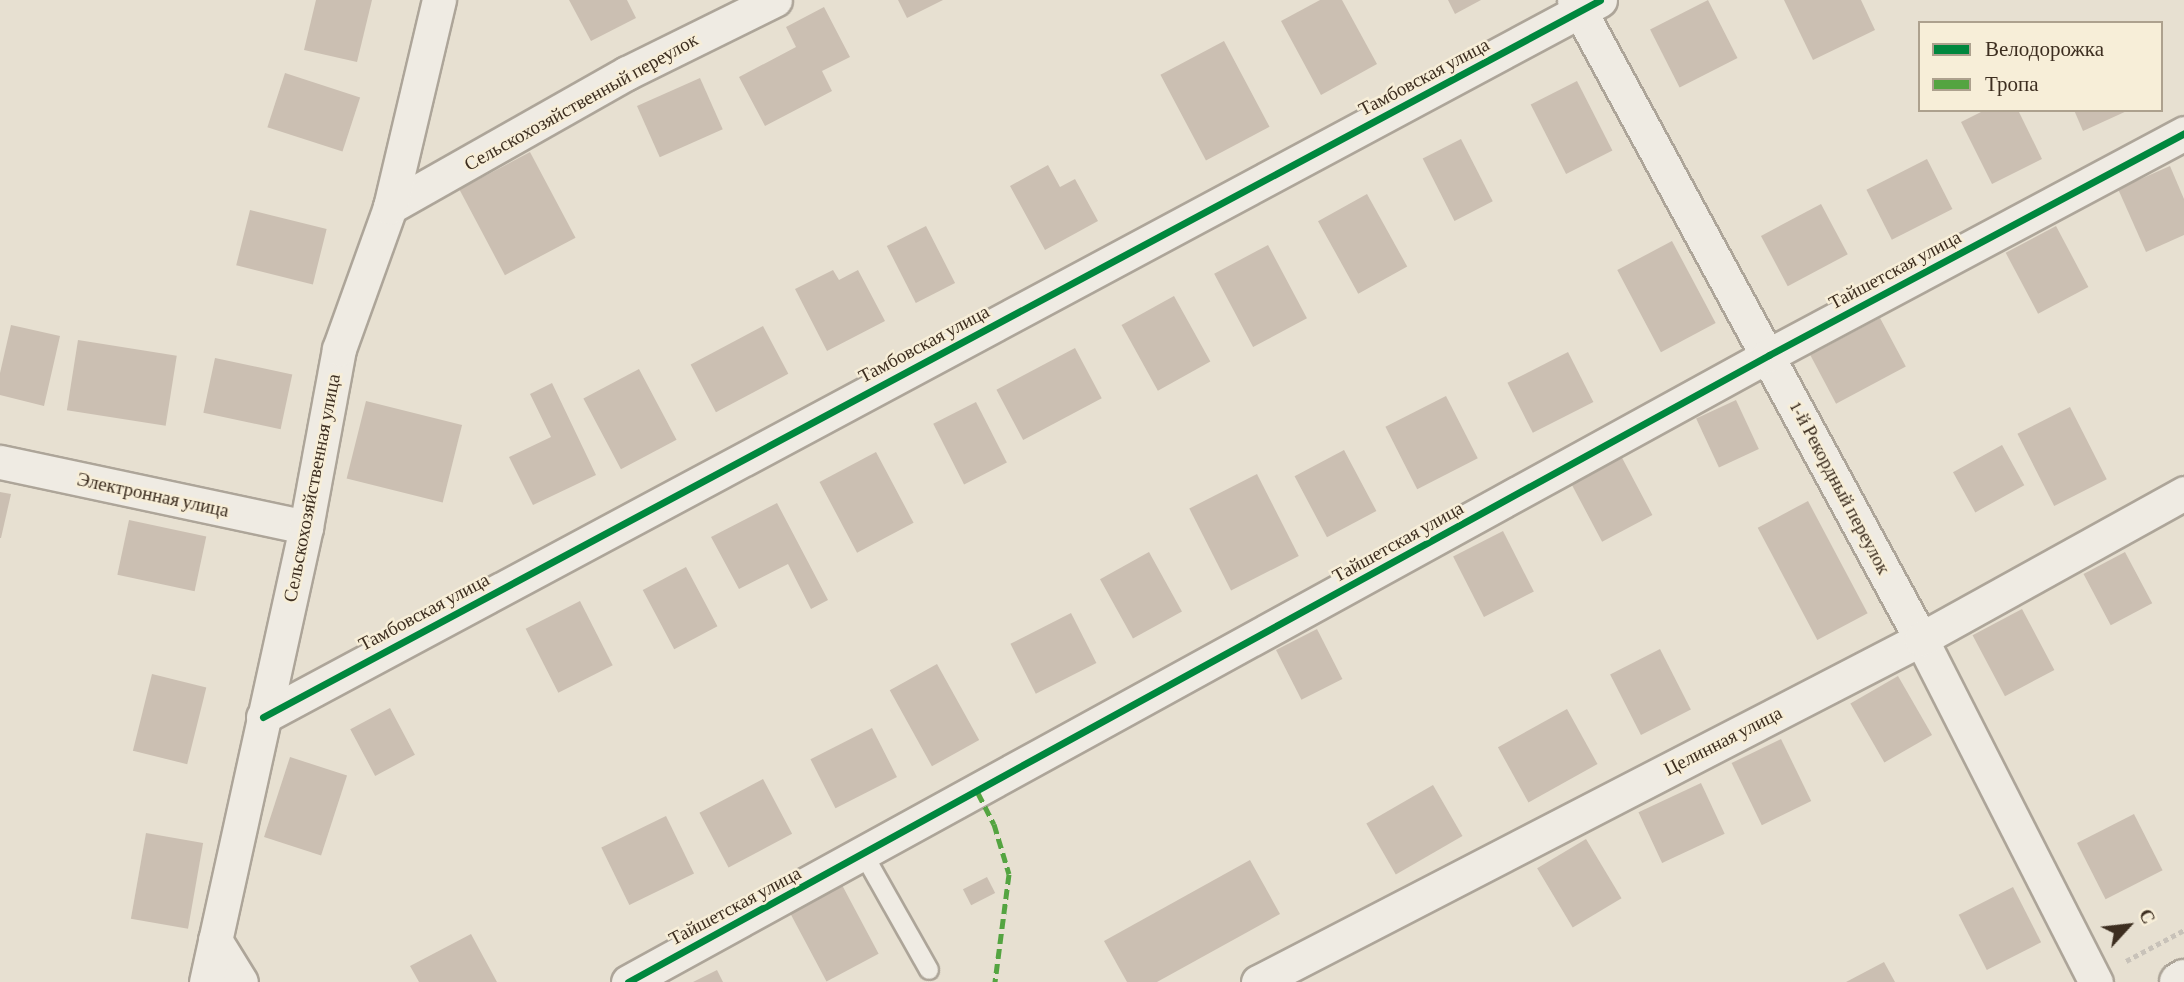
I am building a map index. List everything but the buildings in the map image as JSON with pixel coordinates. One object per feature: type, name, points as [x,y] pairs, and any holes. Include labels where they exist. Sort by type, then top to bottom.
[{"type":"street","name":"Сельскохозяйственная улица","points":[[206,982],[306,527],[339,349],[390,207],[439,0]]},
{"type":"street","name":"Сельскохозяйственный переулок","points":[[390,207],[627,72],[775,0]]},
{"type":"street","name":"1-й Рекордный переулок","points":[[1585,4],[1921,639],[2095,980]]},
{"type":"street","name":"Тамбовская улица","points":[[263,717],[1585,4]]},
{"type":"street","name":"Тайшетская улица","points":[[628,982],[864,855],[1769,355],[2184,133]]},
{"type":"street","name":"Электронная улица","points":[[0,462],[306,527]]},
{"type":"street","name":"Целинная улица","points":[[1258,982],[1921,639],[2184,493]]},
{"type":"street","points":[[215,940],[241,982]]},
{"type":"street","points":[[2179,982],[2184,979]]},
{"type":"lane","points":[[864,855],[929,970]]},
{"type":"path","points":[[2095,980],[2184,930]]},
{"type":"marked path","points":[[978,793],[994,824],[1009,874],[995,982]]},
{"type":"cycle path","points":[[263,717],[1600,0]]},
{"type":"cycle path","points":[[628,982],[1769,355],[2184,133]]}]
